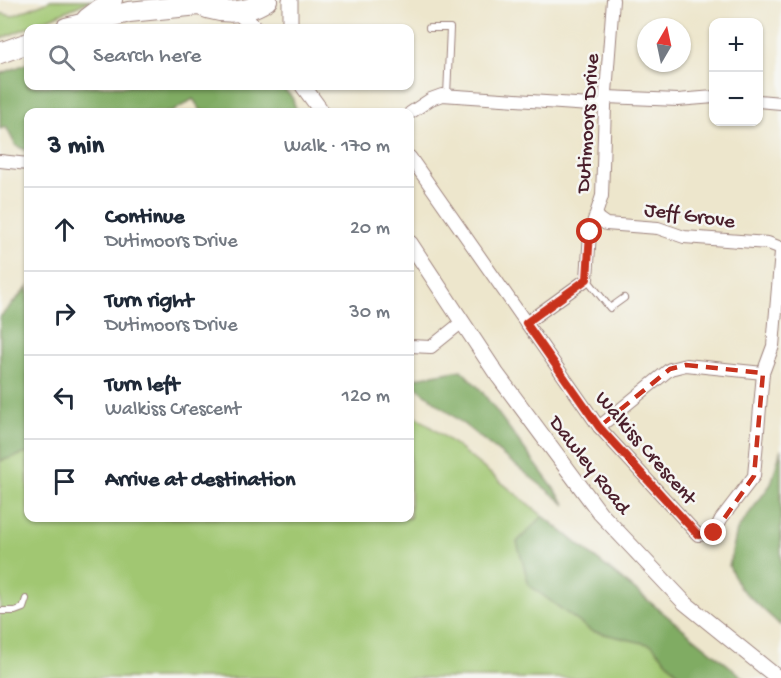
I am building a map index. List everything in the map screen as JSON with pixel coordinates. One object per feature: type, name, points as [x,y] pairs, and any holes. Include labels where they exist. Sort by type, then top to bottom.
[{"type":"main road","points":[[76,24],[112,0]]},
{"type":"main road","points":[[78,24],[129,12],[194,3],[218,11],[238,12],[267,0]]},
{"type":"main road","points":[[0,53],[24,44]]},
{"type":"street","points":[[290,0],[290,24]]},
{"type":"street","name":"Dutimoors Drive","points":[[587,279],[590,232],[602,196],[605,101],[614,0]]},
{"type":"street","points":[[238,12],[251,24]]},
{"type":"street","points":[[306,90],[319,108]]},
{"type":"street","points":[[414,111],[431,99],[447,95],[605,101],[709,97]]},
{"type":"street","points":[[763,101],[781,102]]},
{"type":"street","points":[[0,161],[24,164]]},
{"type":"street","name":"Walkiss Crescent","points":[[414,163],[599,427],[698,535],[714,533],[721,519],[754,476],[764,373],[772,346],[781,250]]},
{"type":"street","name":"Jeff Grove","points":[[596,217],[606,224],[658,228],[684,237],[768,243],[781,250]]},
{"type":"street","name":"Dawley Road","points":[[414,249],[538,432],[600,513],[686,603],[778,678]]},
{"type":"street","points":[[526,323],[587,279]]},
{"type":"street","points":[[414,346],[431,347],[462,322]]},
{"type":"street","points":[[599,427],[670,369],[686,365],[764,373]]},
{"type":"lane","points":[[429,28],[450,28],[447,95]]},
{"type":"lane","points":[[587,279],[610,308],[624,298]]},
{"type":"lane","points":[[0,611],[15,611],[23,608],[26,599]]},
{"type":"highlighted area","points":[[686,365],[763,373],[754,476],[714,533],[698,535],[599,427],[670,369]]},
{"type":"green space","points":[[51,0],[92,0],[35,24],[24,24],[24,29],[0,39],[0,13],[12,16]]},
{"type":"green space","points":[[24,65],[24,90],[284,90],[292,97],[296,108],[199,108],[193,99],[178,108],[24,108],[24,149],[16,146],[6,127],[0,129],[0,74]]},
{"type":"green space","points":[[24,291],[24,522],[414,522],[414,415],[450,441],[744,678],[0,678],[0,317]]},
{"type":"green space","points":[[24,291],[24,454],[0,461],[0,317]]},
{"type":"green space","points":[[461,370],[480,389],[566,505],[414,385],[414,378]]},
{"type":"green space","points":[[781,449],[781,626],[739,587],[729,566],[737,530],[771,484]]},
{"type":"green space","points":[[543,516],[744,678],[682,678],[652,645],[591,631],[529,585],[517,542]]},
{"type":"route","points":[[590,232],[587,279],[526,323],[599,427],[698,535],[706,536],[714,533]]}]
